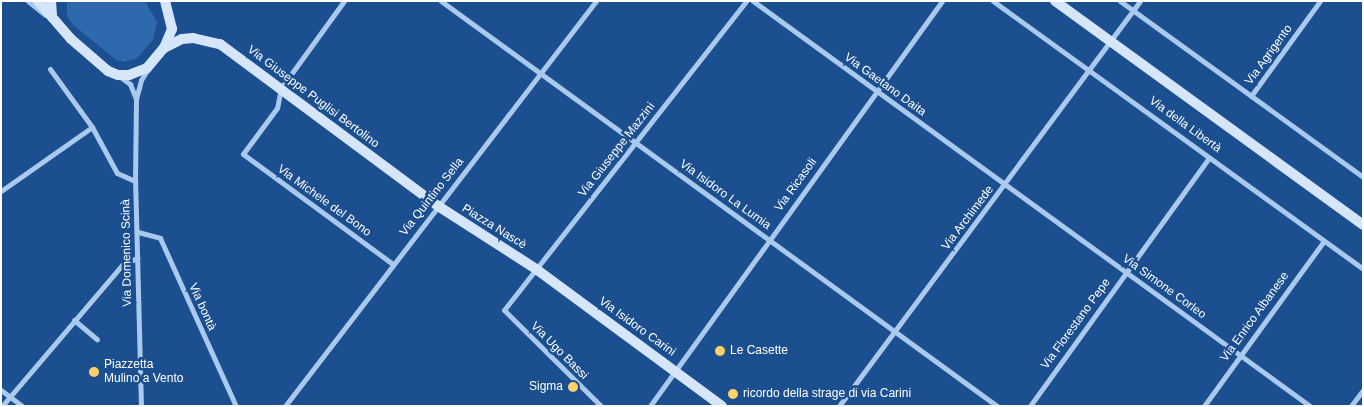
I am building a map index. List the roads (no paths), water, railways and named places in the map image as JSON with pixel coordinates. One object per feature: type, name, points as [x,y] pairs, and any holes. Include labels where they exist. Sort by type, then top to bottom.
[{"type":"street","points":[[28,1],[55,21]]},
{"type":"street","points":[[38,1],[92,58],[130,84],[136,99]]},
{"type":"street","points":[[51,1],[55,21]]},
{"type":"street","points":[[118,75],[138,73],[154,61],[164,48],[172,29],[165,1]]},
{"type":"street","points":[[281,88],[344,1]]},
{"type":"street","name":"Via Isidoro La Lumia","points":[[441,1],[997,406]]},
{"type":"street","name":"Via Quintino Sella","points":[[285,406],[596,1]]},
{"type":"street","name":"Via Giuseppe Mazzini","points":[[504,310],[746,1]]},
{"type":"street","name":"Via Gaetano Daita","points":[[753,1],[1005,186]]},
{"type":"street","name":"Via Ricasoli","points":[[650,406],[942,1]]},
{"type":"street","name":"Via della Libertà","points":[[994,1],[1363,269]]},
{"type":"street","name":"Via della Libertà","points":[[1055,1],[1363,225]]},
{"type":"street","points":[[1120,1],[1363,178]]},
{"type":"street","name":"Via Archimede","points":[[839,406],[1005,186],[1140,1]]},
{"type":"street","name":"Via Agrigento","points":[[1250,96],[1320,1]]},
{"type":"street","name":"Via Giuseppe Puglisi Bertolino","points":[[164,48],[182,39],[193,38],[220,44],[438,206]]},
{"type":"street","name":"Via Domenico Scinà","points":[[141,406],[138,232],[135,181],[136,99],[141,80],[154,61]]},
{"type":"street","points":[[50,69],[92,127],[117,173],[135,181]]},
{"type":"street","name":"Via Michele del Bono","points":[[281,88],[277,108],[243,154],[393,264]]},
{"type":"street","points":[[1,191],[92,127]]},
{"type":"street","name":"Via Florestano Pepe","points":[[1030,406],[1209,158]]},
{"type":"street","name":"Via Simone Corleo","points":[[1005,186],[1310,406]]},
{"type":"street","name":"Piazza Nascè","points":[[438,206],[536,269]]},
{"type":"street","name":"Via bontà","points":[[138,232],[160,238],[236,406]]},
{"type":"street","name":"Via Enrico Albanese","points":[[1204,406],[1324,241]]},
{"type":"street","points":[[2,406],[122,265],[137,258]]},
{"type":"street","name":"Via Isidoro Carini","points":[[536,269],[722,406]]},
{"type":"street","name":"Via Ugo Bassi","points":[[504,310],[601,406]]},
{"type":"street","points":[[74,320],[97,339]]},
{"type":"street","points":[[1,390],[22,406]]},
{"type":"street","points":[[1351,406],[1363,390]]},
{"type":"place","name":"Le Casette","points":[[720,351]]},
{"type":"place","name":"Piazzetta Mulino a Vento","points":[[94,372]]},
{"type":"place","name":"Sigma","points":[[573,387]]},
{"type":"place","name":"ricordo della strage di via Carini","points":[[733,394]]}]
